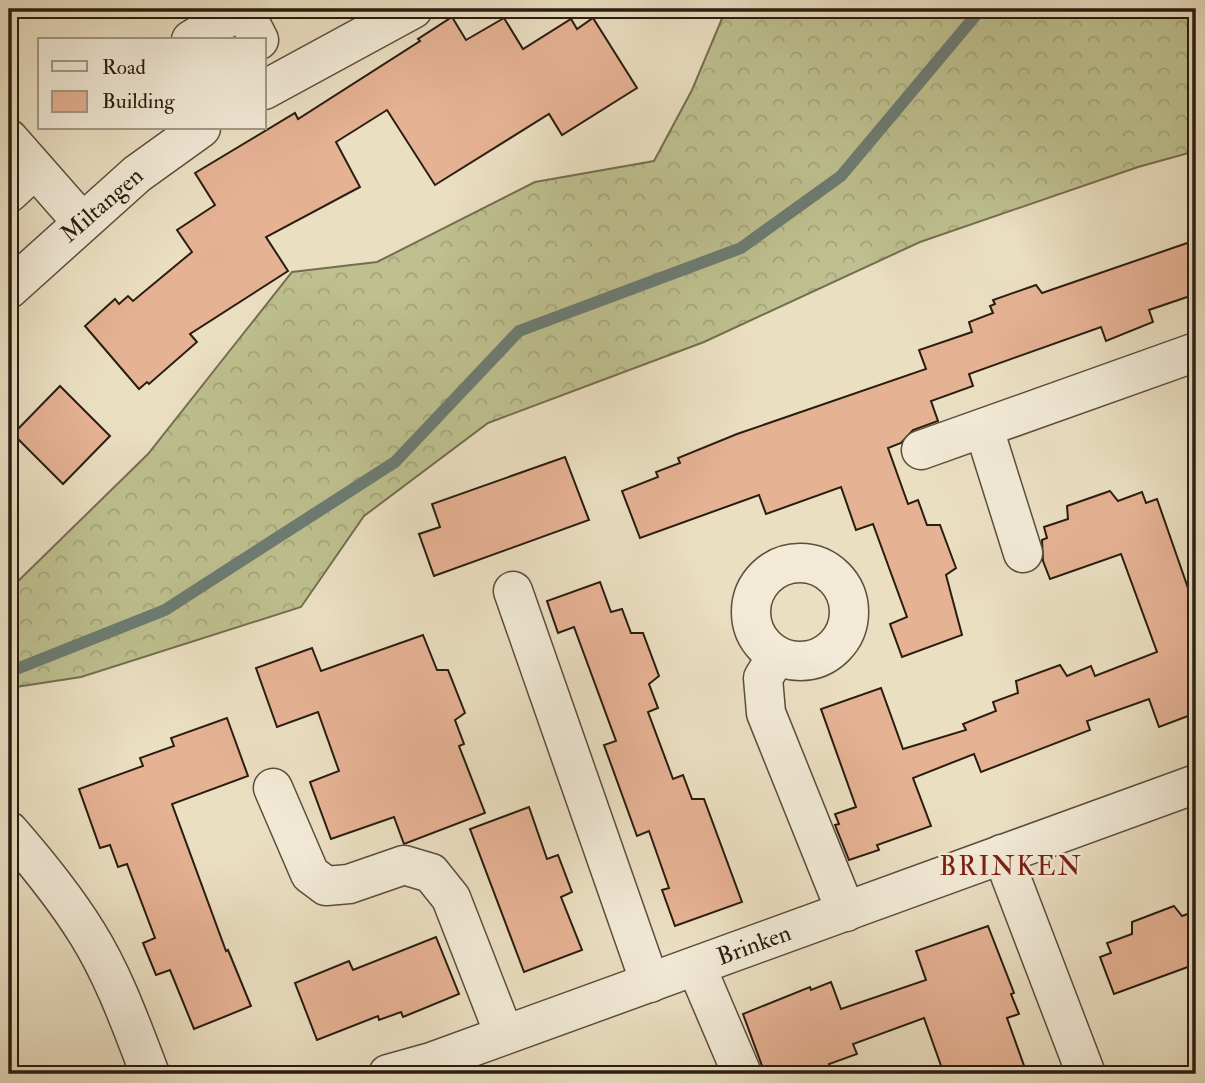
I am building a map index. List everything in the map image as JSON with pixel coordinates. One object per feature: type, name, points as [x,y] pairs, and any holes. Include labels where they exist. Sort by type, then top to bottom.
[{"type":"street","points":[[194,38],[242,9],[258,38]]},
{"type":"street","points":[[269,74],[413,9]]},
{"type":"street","name":"Miltangen","points":[[9,289],[136,174],[198,130]]},
{"type":"street","points":[[9,139],[22,181],[82,222]]},
{"type":"street","points":[[921,450],[1196,352]]},
{"type":"street","points":[[984,429],[1023,554]]},
{"type":"street","points":[[513,591],[650,983]]},
{"type":"street","points":[[776,657],[763,678],[766,713],[846,912]]},
{"type":"street","name":"Brinken","points":[[388,1074],[433,1068],[504,1034],[1196,784]]},
{"type":"street","points":[[273,788],[310,874],[326,886],[349,884],[404,865],[431,873],[452,898],[504,1034]]},
{"type":"street","points":[[9,831],[51,879],[88,934],[128,1017],[150,1074]]},
{"type":"street","points":[[1002,854],[1086,1074]]},
{"type":"street","points":[[696,966],[741,1074]]},
{"type":"green space","points":[[726,9],[1196,9],[1196,151],[1138,167],[920,242],[704,342],[488,423],[364,516],[301,607],[81,677],[9,688],[9,590],[148,454],[292,272],[377,262],[535,182],[654,161],[692,90]]},
{"type":"building","points":[[452,17],[466,40],[504,18],[523,49],[571,19],[577,29],[593,18],[637,88],[562,135],[549,114],[435,185],[387,110],[336,142],[360,187],[266,237],[288,271],[190,334],[197,342],[149,384],[147,382],[139,389],[85,326],[115,299],[119,304],[128,296],[133,301],[192,252],[177,230],[215,205],[195,173],[295,113],[298,119],[420,41],[418,39]]},
{"type":"building","points":[[1196,240],[1196,294],[1149,310],[1153,322],[1106,341],[1101,327],[969,374],[973,386],[931,401],[938,421],[913,430],[901,443],[888,448],[908,504],[918,500],[927,525],[940,525],[956,568],[946,575],[962,635],[902,657],[890,624],[907,617],[873,524],[856,530],[841,487],[766,514],[759,495],[640,538],[622,491],[658,477],[656,472],[680,463],[678,458],[737,434],[926,369],[919,350],[972,332],[969,322],[993,313],[990,306],[995,304],[993,300],[1036,285],[1042,293]]},
{"type":"building","points":[[60,386],[110,436],[63,484],[13,434]]},
{"type":"building","points":[[565,457],[589,520],[434,576],[419,534],[440,527],[432,504]]},
{"type":"building","points":[[1110,491],[1118,501],[1142,492],[1146,503],[1157,499],[1196,611],[1196,713],[1159,727],[1149,699],[1087,721],[1090,730],[981,772],[974,754],[913,778],[931,826],[877,845],[879,850],[849,860],[835,825],[839,824],[835,814],[856,807],[821,709],[881,688],[903,749],[966,730],[963,724],[996,711],[993,702],[1018,693],[1016,681],[1060,665],[1067,676],[1091,666],[1095,676],[1157,652],[1121,554],[1050,579],[1043,561],[1042,540],[1047,538],[1044,527],[1068,519],[1067,506]]},
{"type":"building","points":[[600,582],[611,612],[622,609],[631,633],[643,633],[659,676],[649,684],[658,708],[648,712],[673,779],[683,775],[692,799],[704,799],[742,902],[675,926],[662,890],[669,888],[649,831],[637,836],[604,745],[616,741],[574,627],[558,633],[547,601]]},
{"type":"building","points":[[423,635],[437,670],[448,670],[465,713],[455,720],[464,744],[459,746],[485,813],[404,844],[394,817],[331,839],[310,782],[339,771],[318,712],[277,727],[256,668],[312,648],[321,671]]},
{"type":"building","points":[[227,718],[248,776],[172,804],[226,951],[228,950],[251,1006],[194,1029],[170,970],[156,975],[143,943],[155,938],[127,864],[118,867],[110,845],[100,848],[79,789],[143,766],[140,758],[174,746],[171,738]]},
{"type":"building","points":[[529,807],[547,859],[558,855],[572,892],[561,897],[582,950],[524,972],[470,829]]},
{"type":"building","points":[[1174,906],[1182,916],[1196,911],[1196,964],[1114,994],[1100,957],[1111,953],[1107,943],[1132,934],[1132,922]]},
{"type":"building","points":[[988,926],[1014,993],[1011,994],[1019,1014],[1007,1018],[1027,1074],[944,1074],[924,1018],[853,1044],[857,1054],[829,1064],[833,1074],[765,1074],[743,1014],[810,987],[811,990],[831,982],[841,1009],[926,980],[916,951]]},
{"type":"building","points":[[436,937],[459,994],[403,1017],[401,1012],[379,1020],[378,1016],[317,1040],[295,983],[349,961],[353,970]]},
{"type":"waterway","points":[[9,672],[165,610],[395,462],[519,331],[741,248],[841,176],[981,9]]},
{"type":"district","name":"BRINKEN","points":[[1011,867]]}]
